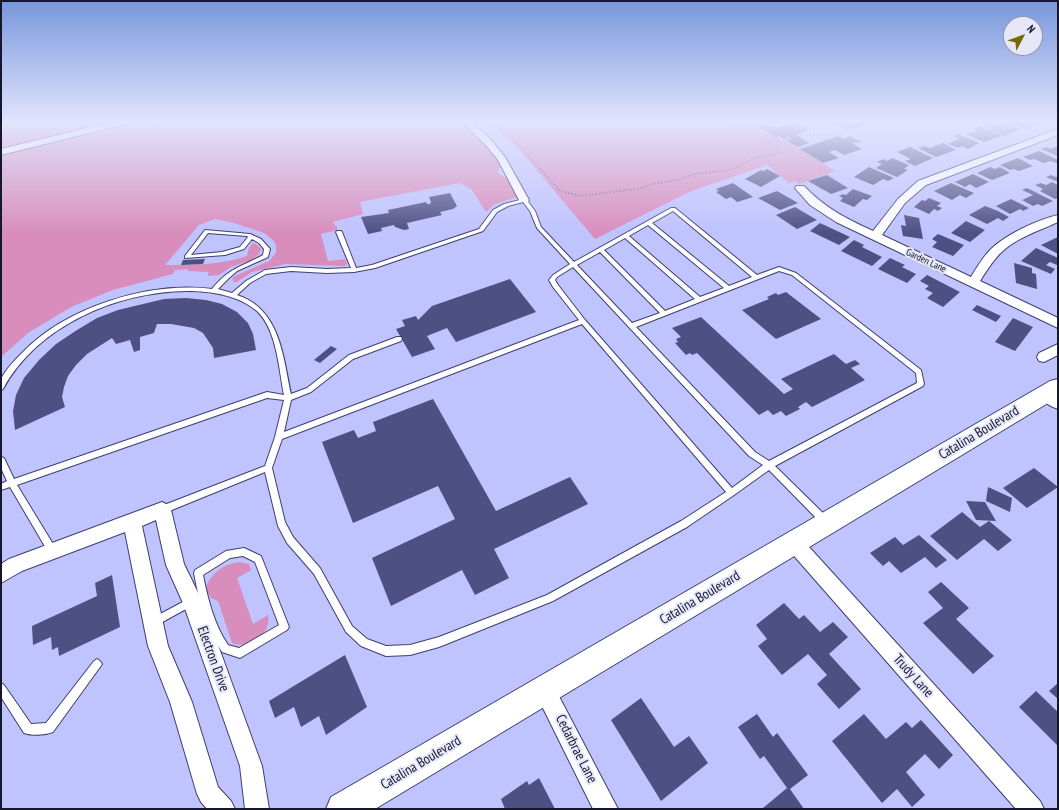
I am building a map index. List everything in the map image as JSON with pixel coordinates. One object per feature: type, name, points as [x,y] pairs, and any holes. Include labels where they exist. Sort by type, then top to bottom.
[{"type":"main road","name":"Catalina Boulevard","points":[[343,809],[828,523],[1054,395]]},
{"type":"street","points":[[502,159],[524,200]]},
{"type":"street","points":[[875,237],[900,200],[910,191],[922,183],[987,159]]},
{"type":"street","name":"Garden Lane","points":[[800,188],[814,203],[840,220],[1058,323]]},
{"type":"street","points":[[973,283],[986,262],[1003,245],[1020,234],[1058,218]]},
{"type":"street","points":[[1044,357],[1058,349]]},
{"type":"street","points":[[1,574],[16,565],[162,510]]},
{"type":"street","name":"Electron Drive","points":[[162,510],[175,565],[197,599],[251,766],[257,809]]},
{"type":"street","points":[[132,522],[158,646],[181,702],[209,794],[223,809]]},
{"type":"street","name":"Trudy Lane","points":[[794,543],[1032,809]]},
{"type":"street","name":"Cedarbrae Lane","points":[[545,690],[606,809]]},
{"type":"lane","points":[[234,294],[248,282],[265,272],[290,269],[327,271],[354,270],[373,267],[481,230],[495,211],[506,205],[524,200],[532,211],[539,226],[752,454],[769,465],[828,523]]},
{"type":"lane","points":[[731,493],[583,321],[555,286],[552,280],[555,276],[574,264],[674,209],[757,278]]},
{"type":"lane","points":[[649,223],[728,289]]},
{"type":"lane","points":[[215,289],[226,276],[238,268],[266,256],[267,249],[260,240],[251,236],[207,231],[187,256],[223,254],[242,248],[251,236]]},
{"type":"lane","points":[[339,232],[354,270]]},
{"type":"lane","points":[[626,236],[699,300]]},
{"type":"lane","points":[[601,250],[664,313]]},
{"type":"lane","points":[[1,387],[23,355],[52,333],[86,312],[121,299],[155,291],[215,289],[234,294],[260,310],[272,327],[288,398],[279,437],[268,468],[281,523],[290,540],[317,571],[349,628],[364,643],[386,651],[410,650],[439,642],[550,598],[684,524],[731,493],[769,465],[921,384],[919,372],[794,274],[779,269],[632,326]]},
{"type":"lane","points":[[279,437],[583,321]]},
{"type":"lane","points":[[1,487],[267,395],[288,398],[309,390],[351,356],[400,339]]},
{"type":"lane","points":[[1,460],[12,483],[53,552]]},
{"type":"lane","points":[[162,510],[268,468]]},
{"type":"lane","points":[[244,552],[258,559],[284,627],[240,653],[225,649],[216,637],[197,599],[198,573],[229,554],[244,552]]},
{"type":"lane","points":[[154,622],[197,599]]},
{"type":"lane","points":[[1,688],[28,729],[49,728],[97,664]]},
{"type":"path","points":[[532,159],[560,191],[582,196],[632,190],[665,181],[678,180],[694,174],[730,170],[753,159]]},
{"type":"shaded area","points":[[1,159],[498,159],[503,167],[498,169],[499,174],[508,179],[518,197],[495,204],[486,212],[472,190],[460,183],[360,202],[363,214],[333,222],[335,226],[337,226],[337,230],[321,234],[328,261],[345,259],[347,264],[345,266],[285,264],[252,272],[237,282],[234,282],[232,279],[235,276],[269,261],[276,253],[276,246],[274,241],[264,233],[234,223],[215,219],[199,225],[165,265],[206,264],[237,259],[247,256],[249,248],[253,243],[261,249],[259,254],[251,260],[231,267],[219,275],[207,276],[209,272],[188,271],[188,269],[175,270],[173,274],[113,290],[71,307],[28,333],[1,357]]},
{"type":"shaded area","points":[[527,159],[816,159],[835,171],[799,184],[795,181],[789,183],[767,165],[689,192],[595,239]]},
{"type":"shaded area","points":[[239,562],[249,564],[251,570],[237,578],[253,624],[268,615],[268,622],[263,634],[258,639],[239,645],[232,643],[218,601],[211,598],[205,589],[211,578],[218,570],[233,563]]},
{"type":"building","points":[[816,159],[836,159],[823,163]]},
{"type":"building","points":[[883,159],[887,161],[894,159],[909,165],[904,169],[908,170],[897,177],[876,168],[882,164],[877,162]]},
{"type":"building","points":[[911,159],[931,159],[915,166],[905,161]]},
{"type":"building","points":[[1020,159],[1033,166],[1019,171],[1014,169],[1010,170],[1000,165]]},
{"type":"building","points":[[1027,159],[1055,159],[1058,160],[1058,163],[1050,161],[1044,163],[1034,159]]},
{"type":"building","points":[[869,167],[894,178],[888,181],[883,179],[873,185],[854,177]]},
{"type":"building","points":[[990,167],[995,169],[1000,167],[1010,173],[992,180],[977,173]]},
{"type":"building","points":[[767,169],[780,176],[761,187],[745,179],[761,170],[764,171]]},
{"type":"building","points":[[973,174],[989,182],[976,188],[970,184],[965,187],[955,182]]},
{"type":"building","points":[[827,175],[848,188],[831,194],[808,181]]},
{"type":"building","points":[[1051,175],[1056,177],[1058,176],[1058,182],[1046,177]]},
{"type":"building","points":[[1052,182],[1058,185],[1058,198],[1055,199],[1040,191],[1043,189],[1035,185],[1041,183],[1046,185]]},
{"type":"building","points":[[733,183],[753,197],[737,202],[731,197],[726,199],[716,192],[719,191],[716,189]]},
{"type":"building","points":[[951,183],[974,193],[966,198],[960,195],[952,200],[934,191]]},
{"type":"building","points":[[1027,188],[1053,201],[1042,206],[1038,204],[1033,206],[1022,200],[1033,195],[1022,190]]},
{"type":"building","points":[[853,189],[872,196],[867,200],[863,199],[854,207],[840,201],[843,198],[839,196],[843,194],[846,195]]},
{"type":"building","points":[[777,191],[798,203],[780,210],[758,198]]},
{"type":"building","points":[[450,193],[457,206],[453,209],[440,212],[442,215],[407,223],[409,229],[404,230],[395,227],[394,225],[381,228],[382,231],[368,234],[361,217],[389,213],[388,210],[426,202],[427,204],[430,204],[431,202],[429,197]]},
{"type":"building","points":[[929,198],[941,203],[937,206],[942,208],[938,211],[934,209],[929,214],[914,207],[922,200],[925,201]]},
{"type":"building","points":[[1011,199],[1029,208],[1023,211],[1020,209],[1010,214],[996,206]]},
{"type":"building","points":[[985,206],[1009,217],[1003,221],[998,218],[987,224],[969,215]]},
{"type":"building","points":[[795,207],[817,220],[797,229],[776,215]]},
{"type":"building","points":[[904,215],[919,218],[923,239],[903,236],[901,225],[906,226]]},
{"type":"building","points":[[966,221],[985,230],[970,242],[951,233]]},
{"type":"building","points":[[820,223],[850,237],[839,245],[810,231]]},
{"type":"building","points":[[938,234],[964,245],[953,256],[932,247],[937,242],[932,239]]},
{"type":"building","points":[[1058,237],[1058,254],[1041,245]]},
{"type":"building","points":[[854,240],[864,245],[862,247],[882,257],[872,266],[841,251]]},
{"type":"building","points":[[1036,248],[1058,258],[1057,265],[1050,262],[1046,265],[1055,269],[1051,274],[1021,261]]},
{"type":"building","points":[[890,258],[905,265],[902,267],[916,274],[907,283],[878,269]]},
{"type":"building","points":[[205,259],[203,264],[181,265],[183,260]]},
{"type":"building","points":[[1014,263],[1032,268],[1032,273],[1036,274],[1037,289],[1016,283]]},
{"type":"building","points":[[927,275],[960,292],[943,307],[927,298],[933,293],[925,289],[929,286],[920,281]]},
{"type":"building","points":[[510,279],[536,312],[456,342],[447,328],[427,336],[435,349],[412,357],[396,329],[405,326],[402,320],[416,316],[418,320],[432,306]]},
{"type":"building","points":[[786,292],[821,319],[776,339],[742,310],[769,299],[767,297],[776,293],[778,295]]},
{"type":"building","points":[[186,298],[206,300],[222,304],[237,312],[248,323],[253,334],[256,350],[214,358],[213,348],[203,333],[194,328],[171,324],[157,324],[154,333],[140,337],[140,350],[134,352],[130,340],[116,344],[112,338],[87,354],[68,376],[62,397],[65,407],[15,430],[13,411],[16,395],[24,378],[39,360],[56,344],[97,318],[118,310],[164,299]]},
{"type":"building","points":[[977,305],[1001,316],[996,322],[972,310]]},
{"type":"building","points":[[701,317],[784,394],[793,389],[781,379],[834,354],[846,364],[855,360],[860,364],[851,368],[865,380],[812,407],[806,402],[798,407],[800,409],[786,416],[781,411],[773,415],[768,410],[759,415],[697,353],[692,355],[690,353],[686,355],[675,343],[678,342],[676,339],[681,337],[672,328]]},
{"type":"building","points":[[1013,318],[1033,327],[1015,351],[995,342]]},
{"type":"building","points":[[331,346],[337,349],[320,363],[314,360]]},
{"type":"building","points":[[433,399],[496,511],[570,477],[588,504],[494,549],[509,578],[475,595],[462,570],[391,606],[372,558],[455,519],[438,486],[353,523],[322,442],[354,430],[358,438],[376,431],[373,422]]},
{"type":"building","points":[[1034,468],[1058,487],[1027,508],[1003,488]]},
{"type":"building","points":[[988,487],[1012,498],[1010,512],[986,501]]},
{"type":"building","points":[[966,501],[985,502],[996,521],[976,520]]},
{"type":"building","points":[[962,512],[980,527],[989,521],[1012,540],[998,551],[984,539],[957,560],[930,536]]},
{"type":"building","points":[[919,535],[947,560],[936,568],[925,557],[901,573],[889,561],[883,566],[870,553],[895,537],[903,545]]},
{"type":"building","points":[[112,575],[120,627],[59,656],[58,647],[52,650],[51,637],[33,645],[32,626],[97,596],[95,583]]},
{"type":"building","points":[[941,582],[969,608],[956,619],[994,656],[973,674],[923,623],[943,608],[928,592]]},
{"type":"building","points":[[784,603],[799,619],[804,615],[820,632],[833,622],[848,637],[829,654],[861,689],[839,709],[817,684],[827,675],[808,654],[782,675],[758,646],[767,639],[756,625]]},
{"type":"building","points":[[345,655],[367,707],[326,735],[319,716],[301,727],[294,707],[275,718],[269,701]]},
{"type":"building","points":[[1058,683],[1058,699],[1049,691]]},
{"type":"building","points":[[1036,691],[1058,712],[1058,746],[1019,707]]},
{"type":"building","points":[[641,698],[674,747],[689,736],[708,763],[661,801],[611,720]]},
{"type":"building","points":[[757,714],[773,737],[777,733],[808,775],[790,789],[804,809],[763,808],[787,788],[764,756],[760,759],[738,727]]},
{"type":"building","points":[[864,714],[886,739],[906,722],[912,728],[921,720],[953,755],[939,769],[925,754],[906,772],[925,795],[912,807],[897,789],[882,803],[832,741]]},
{"type":"building","points":[[539,778],[555,809],[505,809],[501,799],[527,781],[529,785]]}]
